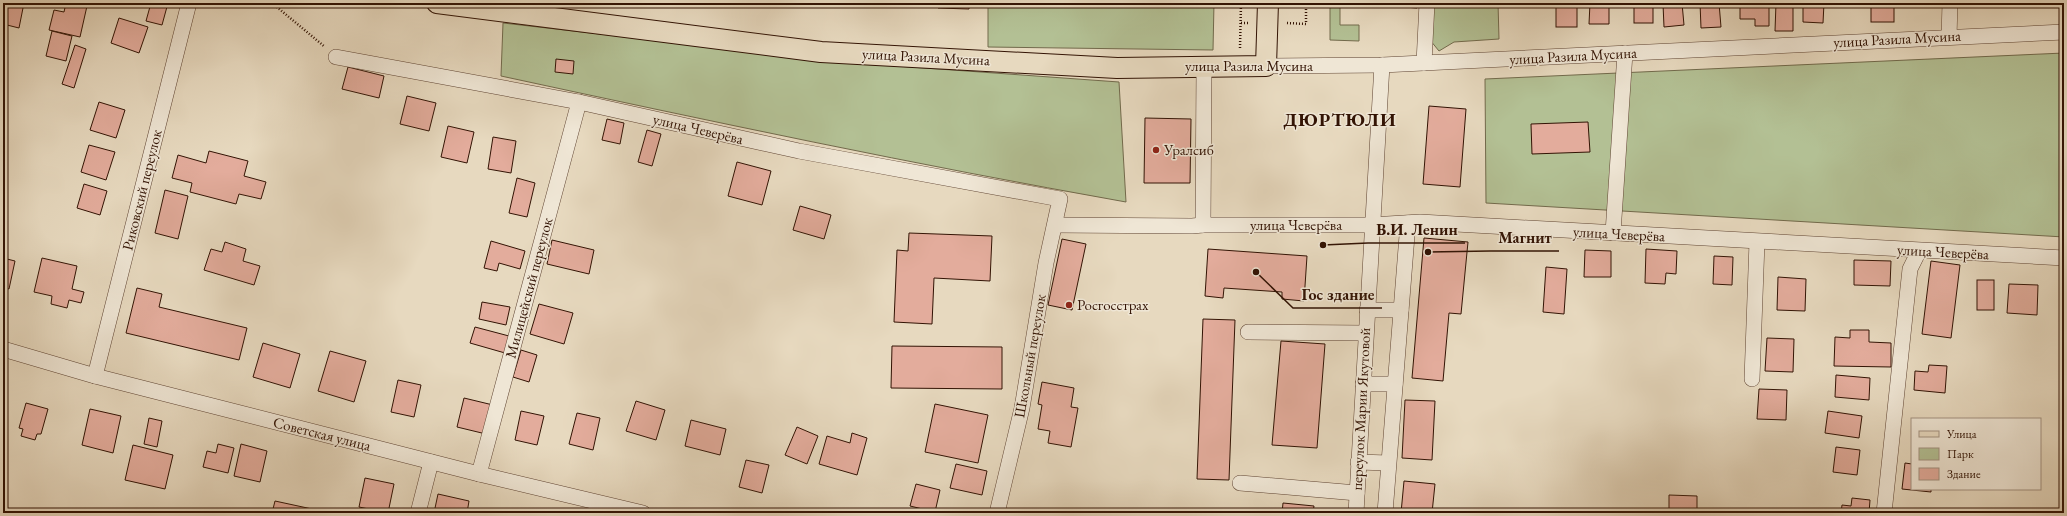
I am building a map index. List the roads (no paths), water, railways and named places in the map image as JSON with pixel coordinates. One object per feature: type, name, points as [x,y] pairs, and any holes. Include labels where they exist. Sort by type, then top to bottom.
[{"type":"main road","name":"улица Разила Мусина","points":[[437,3],[498,7],[821,52],[1117,68],[1266,66]]},
{"type":"main road","points":[[1266,66],[1268,3]]},
{"type":"street","name":"Риковский переулок","points":[[95,376],[190,3]]},
{"type":"street","points":[[1424,63],[1428,3]]},
{"type":"street","points":[[1949,36],[1950,3]]},
{"type":"street","name":"улица Разила Мусина","points":[[1266,66],[1382,66],[1949,36],[2064,32]]},
{"type":"street","points":[[1613,233],[1625,53]]},
{"type":"street","name":"улица Чеверёва","points":[[336,57],[579,102],[799,151],[1060,199]]},
{"type":"street","name":"переулок Марии Якутовой","points":[[1356,513],[1371,225],[1382,66]]},
{"type":"street","points":[[1203,224],[1204,67]]},
{"type":"street","name":"Милицейский переулок","points":[[479,474],[579,102]]},
{"type":"street","name":"Школьный переулок","points":[[997,513],[1022,408],[1046,263],[1060,199]]},
{"type":"street","points":[[1385,513],[1394,384],[1408,223]]},
{"type":"street","name":"улица Чеверёва","points":[[1054,225],[1371,225],[1408,223],[2064,258]]},
{"type":"street","points":[[1752,379],[1757,242]]},
{"type":"street","points":[[1884,513],[1910,269],[1918,251]]},
{"type":"street","points":[[1367,310],[1401,310]]},
{"type":"street","points":[[1248,332],[1365,333]]},
{"type":"street","name":"Советская улица","points":[[3,349],[95,376],[431,462],[643,513]]},
{"type":"street","points":[[1363,384],[1394,384]]},
{"type":"street","points":[[418,513],[431,462]]},
{"type":"street","points":[[1358,462],[1388,463]]},
{"type":"street","points":[[1240,483],[1357,493]]},
{"type":"place","name":"Уралсиб","points":[[1156,150]]},
{"type":"place","name":"В.И. Ленин","points":[[1323,245]]},
{"type":"place","name":"Магнит","points":[[1428,252]]},
{"type":"place","name":"Гос здание","points":[[1256,272]]},
{"type":"place","name":"Росгосстрах","points":[[1069,305]]},
{"type":"district","name":"ДЮРТЮЛИ","points":[[1340,119]]}]
